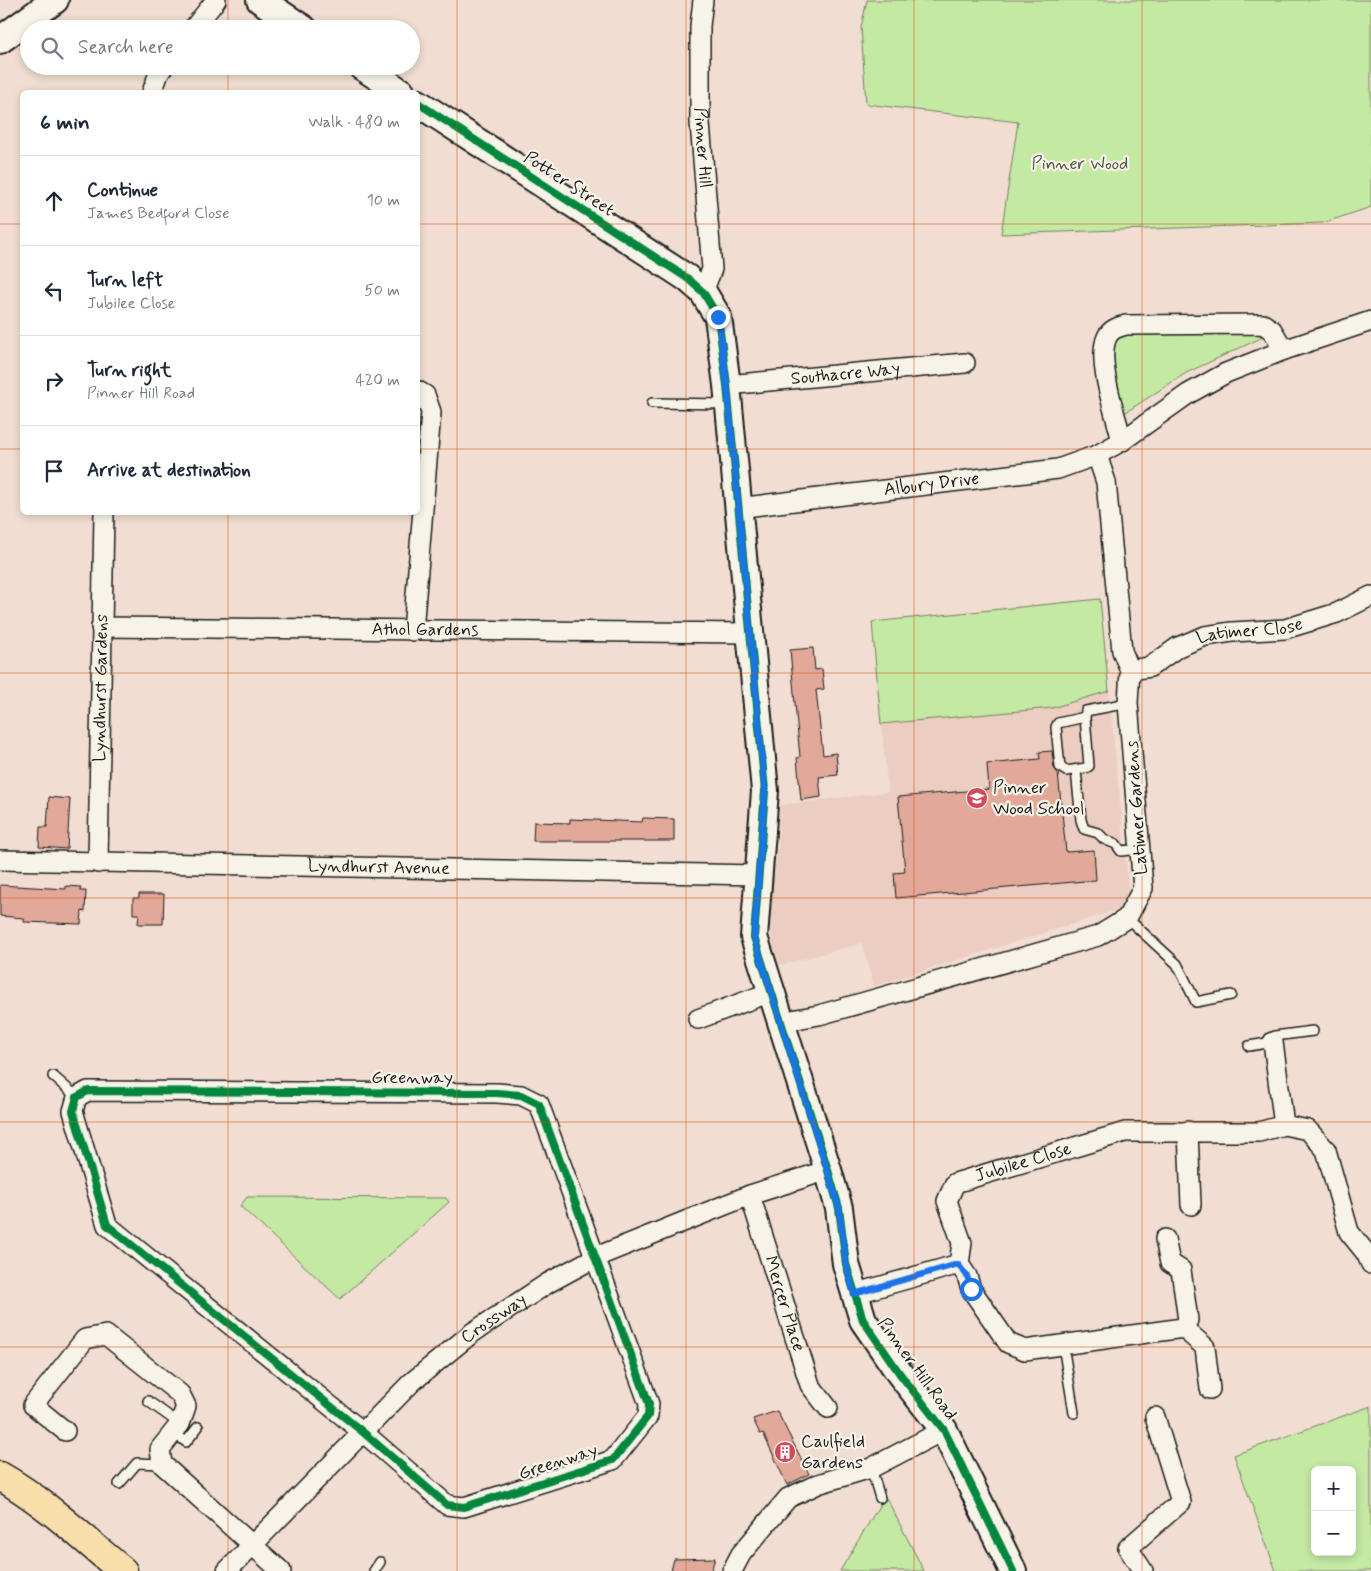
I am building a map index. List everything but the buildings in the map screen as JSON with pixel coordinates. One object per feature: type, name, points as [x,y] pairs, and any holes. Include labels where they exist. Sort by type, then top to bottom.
[{"type":"main road","points":[[0,1476],[50,1508],[123,1571]]},
{"type":"street","points":[[28,20],[55,0]]},
{"type":"street","points":[[200,20],[216,0]]},
{"type":"street","points":[[260,0],[290,20]]},
{"type":"street","name":"Pinner Hill","points":[[703,0],[700,26],[700,123],[712,269],[703,292]]},
{"type":"street","points":[[0,40],[20,25]]},
{"type":"street","points":[[153,90],[158,75]]},
{"type":"street","points":[[374,75],[398,90]]},
{"type":"street","name":"Potter Street","points":[[420,104],[687,278],[703,292]]},
{"type":"street","name":"Pinner Hill Road","points":[[703,292],[718,317],[765,791],[763,837],[757,875],[754,937],[839,1208],[846,1264],[863,1320],[900,1374],[944,1430],[1014,1571]]},
{"type":"street","name":"Albury Drive","points":[[737,508],[1012,476],[1058,468],[1097,455],[1122,441],[1188,394],[1226,373],[1284,350],[1371,321]]},
{"type":"street","points":[[1122,441],[1102,357],[1108,335],[1116,328],[1126,325],[1263,324],[1272,330],[1284,350]]},
{"type":"street","name":"Southacre Way","points":[[727,395],[965,363]]},
{"type":"street","points":[[413,631],[431,412],[425,395],[420,392]]},
{"type":"street","name":"Latimer Gardens","points":[[1097,455],[1106,482],[1122,651],[1130,670],[1128,703],[1143,888],[1127,918]]},
{"type":"street","name":"Lyndhurst Gardens","points":[[98,863],[104,515]]},
{"type":"street","name":"Latimer Close","points":[[1130,670],[1150,667],[1178,648],[1205,636],[1232,632],[1285,629],[1337,613],[1371,596]]},
{"type":"street","name":"Athol Gardens","points":[[101,627],[749,633]]},
{"type":"street","name":"Lyndhurst Avenue","points":[[0,860],[757,875]]},
{"type":"street","points":[[780,1022],[819,1015],[1098,936],[1127,918]]},
{"type":"street","points":[[698,1019],[771,992]]},
{"type":"street","points":[[1273,1042],[1284,1125]]},
{"type":"street","name":"Greenway","points":[[88,1091],[522,1094],[539,1104],[596,1257],[649,1404],[648,1416],[614,1460],[464,1507],[447,1505],[364,1433],[107,1225],[73,1111],[77,1098],[88,1091]]},
{"type":"street","name":"Jubilee Close","points":[[958,1264],[962,1243],[946,1201],[955,1183],[1125,1132],[1259,1132],[1284,1125],[1308,1130],[1326,1150],[1349,1232],[1366,1253],[1371,1264]]},
{"type":"street","points":[[1188,1131],[1191,1205]]},
{"type":"street","name":"Crossway","points":[[227,1571],[251,1544],[364,1433],[412,1382],[472,1333],[548,1283],[596,1257],[750,1195],[828,1170]]},
{"type":"street","name":"Mercer Place","points":[[750,1195],[810,1386],[828,1408]]},
{"type":"street","points":[[854,1294],[958,1264],[967,1276],[971,1289],[1008,1343],[1025,1350],[1183,1328],[1188,1320],[1181,1270],[1170,1263],[1165,1239]]},
{"type":"street","points":[[1183,1328],[1204,1347],[1210,1389]]},
{"type":"street","points":[[65,1431],[33,1405],[85,1339],[106,1335],[180,1394],[186,1406],[184,1428],[160,1449],[162,1464],[179,1482],[281,1571]]},
{"type":"street","points":[[1143,1571],[1128,1548],[1182,1502],[1155,1417]]},
{"type":"street","points":[[732,1571],[741,1554],[788,1498],[818,1484],[871,1468],[944,1430]]},
{"type":"lane","points":[[652,403],[727,395]]},
{"type":"lane","points":[[1085,717],[1062,720],[1056,727],[1060,767],[1066,771],[1086,768],[1089,763],[1086,710],[1128,703]]},
{"type":"lane","points":[[1076,770],[1081,820],[1084,829],[1098,833],[1104,839],[1116,844],[1121,851],[1141,849]]},
{"type":"lane","points":[[1127,918],[1177,964],[1196,1002],[1231,995]]},
{"type":"lane","points":[[1249,1046],[1273,1042],[1275,1036],[1313,1031]]},
{"type":"lane","points":[[53,1076],[77,1098]]},
{"type":"lane","points":[[1063,1345],[1074,1413]]},
{"type":"lane","points":[[148,1402],[184,1428]]},
{"type":"lane","points":[[119,1484],[137,1464],[162,1464]]},
{"type":"lane","points":[[871,1468],[880,1498]]},
{"type":"lane","points":[[374,1571],[380,1562]]},
{"type":"shaded area","name":"Pinner Wood School","points":[[1100,599],[1130,906],[874,986],[862,943],[777,966],[767,912],[778,847],[780,805],[888,792],[872,622]]},
{"type":"green space","name":"Pinner Wood","points":[[867,0],[1371,0],[1371,207],[1323,223],[1001,234],[1018,122],[866,104],[861,27]]},
{"type":"green space","points":[[1259,332],[1261,338],[1186,373],[1123,414],[1108,354],[1111,338],[1123,333]]},
{"type":"green space","points":[[1100,599],[1109,691],[1052,708],[881,724],[872,622]]},
{"type":"green space","points":[[247,1197],[446,1198],[449,1202],[340,1299],[240,1206]]},
{"type":"green space","points":[[1371,1406],[1371,1571],[1276,1571],[1234,1455]]},
{"type":"green space","points":[[880,1498],[887,1499],[924,1571],[840,1571],[879,1506]]},
{"type":"cycle path","points":[[420,104],[687,278],[703,292],[718,317],[727,385],[765,791],[754,937],[839,1208],[846,1264],[863,1320],[900,1374],[944,1430],[1013,1571]]},
{"type":"cycle path","points":[[88,1091],[497,1093],[521,1095],[539,1104],[649,1404],[648,1416],[613,1460],[464,1507],[447,1505],[364,1433],[107,1225],[73,1111],[77,1097],[88,1091]]},
{"type":"place","name":"Pinner Wood School","points":[[977,798]]},
{"type":"place","name":"Caulfield Gardens","points":[[785,1452]]},
{"type":"route","points":[[718,317],[727,385],[737,508],[765,791],[763,837],[757,875],[754,937],[839,1208],[846,1264],[854,1294],[958,1264],[967,1276],[971,1289]]}]
